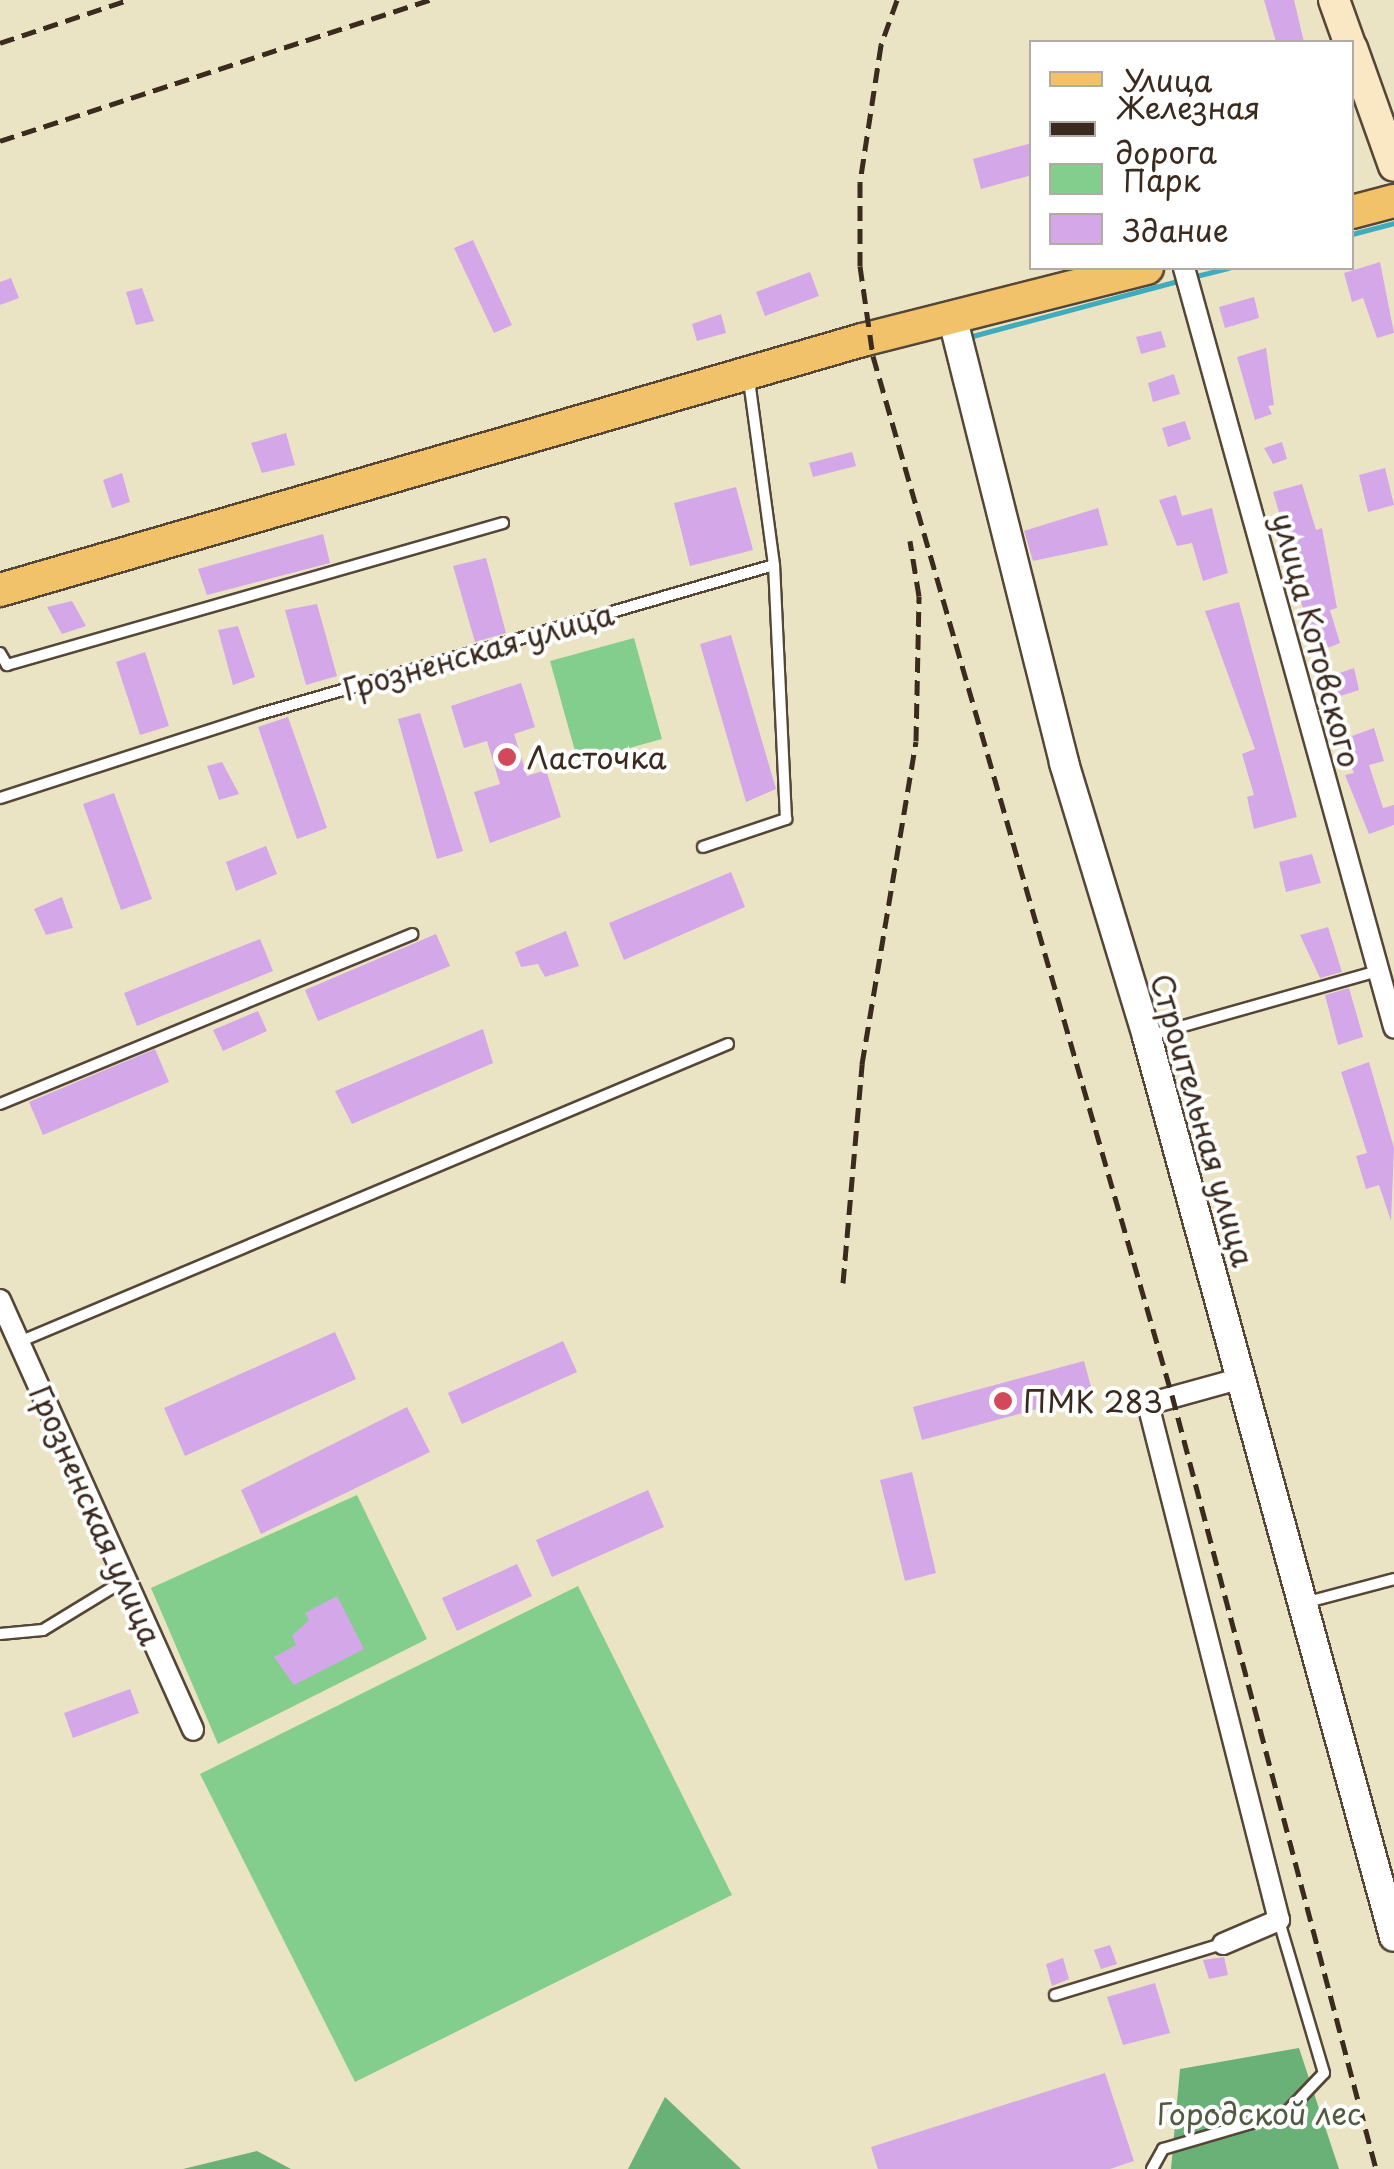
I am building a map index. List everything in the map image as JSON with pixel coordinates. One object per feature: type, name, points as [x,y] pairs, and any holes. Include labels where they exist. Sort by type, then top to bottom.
[{"type":"main road","points":[[1334,0],[1348,40]]},
{"type":"main road","points":[[1354,56],[1394,166]]},
{"type":"main road","points":[[1354,211],[1394,201]]},
{"type":"main road","points":[[0,590],[749,374],[1140,270]]},
{"type":"street","name":"улица Котовского","points":[[1185,270],[1394,1028]]},
{"type":"street","name":"Строительная улица","points":[[954,320],[1064,762],[1147,1036],[1394,1938]]},
{"type":"street","name":"Грозненская улица","points":[[0,1300],[194,1730]]},
{"type":"street","points":[[1224,1944],[1279,1920],[1148,1404],[1242,1378]]},
{"type":"lane","points":[[703,848],[786,819],[774,566],[749,374]]},
{"type":"lane","points":[[0,652],[7,666],[503,523]]},
{"type":"lane","name":"Грозненская улица","points":[[0,798],[260,714],[774,566]]},
{"type":"lane","points":[[0,1104],[412,934]]},
{"type":"lane","points":[[1147,1036],[1377,971]]},
{"type":"lane","points":[[18,1342],[728,1044]]},
{"type":"lane","points":[[1304,1603],[1394,1579]]},
{"type":"lane","points":[[0,1634],[43,1630],[126,1580]]},
{"type":"lane","points":[[1152,2169],[1163,2150],[1286,2113],[1324,2072],[1279,1920]]},
{"type":"lane","points":[[1055,1995],[1224,1944]]},
{"type":"green space","points":[[634,638],[662,739],[578,762],[550,661]]},
{"type":"green space","points":[[357,1495],[427,1639],[218,1744],[151,1588]]},
{"type":"green space","points":[[578,1586],[732,1895],[355,2082],[200,1774]]},
{"type":"green space","name":"Городской лес","points":[[1299,2048],[1339,2169],[1171,2169],[1180,2069]]},
{"type":"green space","points":[[665,2097],[741,2169],[628,2169]]},
{"type":"green space","points":[[257,2151],[291,2169],[183,2169]]},
{"type":"building","points":[[1264,0],[1294,0],[1304,40],[1275,40]]},
{"type":"building","points":[[1029,144],[1029,176],[981,189],[973,159]]},
{"type":"building","points":[[473,240],[512,325],[494,333],[454,248]]},
{"type":"building","points":[[1380,262],[1394,333],[1377,338],[1363,298],[1352,302],[1344,273]]},
{"type":"building","points":[[810,272],[819,296],[765,316],[756,292]]},
{"type":"building","points":[[11,278],[19,298],[0,305],[0,282]]},
{"type":"building","points":[[142,288],[154,321],[136,325],[126,292]]},
{"type":"building","points":[[1254,297],[1259,318],[1225,328],[1219,307]]},
{"type":"building","points":[[721,314],[726,333],[697,341],[692,324]]},
{"type":"building","points":[[1161,331],[1166,347],[1141,354],[1136,337]]},
{"type":"building","points":[[1266,348],[1274,405],[1268,406],[1272,414],[1255,420],[1237,357]]},
{"type":"building","points":[[1174,374],[1180,394],[1153,402],[1148,383]]},
{"type":"building","points":[[1185,421],[1191,439],[1168,447],[1162,428]]},
{"type":"building","points":[[286,433],[295,465],[262,473],[251,443]]},
{"type":"building","points":[[1282,442],[1287,459],[1273,464],[1264,448]]},
{"type":"building","points":[[852,452],[856,466],[813,477],[809,463]]},
{"type":"building","points":[[1385,468],[1394,505],[1368,512],[1359,475]]},
{"type":"building","points":[[122,473],[130,502],[112,508],[103,480]]},
{"type":"building","points":[[1302,484],[1316,530],[1322,528],[1337,608],[1330,610],[1340,643],[1320,651],[1295,587],[1301,586],[1273,492]]},
{"type":"building","points":[[736,487],[753,550],[690,566],[674,503]]},
{"type":"building","points":[[1176,495],[1182,516],[1212,508],[1228,573],[1203,581],[1192,543],[1177,546],[1159,500]]},
{"type":"building","points":[[1098,508],[1108,545],[1033,561],[1024,531]]},
{"type":"building","points":[[323,534],[330,563],[207,595],[198,569]]},
{"type":"building","points":[[486,558],[506,633],[475,642],[453,566]]},
{"type":"building","points":[[72,601],[86,626],[62,634],[47,607]]},
{"type":"building","points":[[1239,602],[1297,817],[1254,829],[1247,797],[1254,795],[1242,754],[1255,749],[1205,611]]},
{"type":"building","points":[[317,604],[337,676],[306,685],[285,610]]},
{"type":"building","points":[[238,626],[255,677],[233,685],[218,630]]},
{"type":"building","points":[[731,635],[776,789],[746,802],[700,644]]},
{"type":"building","points":[[145,652],[169,726],[140,735],[116,662]]},
{"type":"building","points":[[1354,668],[1359,690],[1331,699],[1322,679]]},
{"type":"building","points":[[521,683],[535,727],[514,734],[527,776],[546,770],[561,817],[490,843],[474,792],[500,784],[487,741],[464,748],[451,706]]},
{"type":"building","points":[[420,713],[463,851],[437,859],[398,719]]},
{"type":"building","points":[[288,717],[327,828],[297,839],[258,727]]},
{"type":"building","points":[[1374,728],[1384,761],[1369,765],[1383,808],[1394,805],[1394,825],[1369,834],[1345,775],[1354,773],[1341,740]]},
{"type":"building","points":[[222,762],[239,794],[219,800],[207,766]]},
{"type":"building","points":[[114,793],[152,899],[121,910],[83,804]]},
{"type":"building","points":[[266,846],[277,874],[236,891],[226,862]]},
{"type":"building","points":[[1312,854],[1321,883],[1286,892],[1279,862]]},
{"type":"building","points":[[731,872],[745,907],[624,960],[609,923]]},
{"type":"building","points":[[62,897],[73,928],[46,935],[34,909]]},
{"type":"building","points":[[1328,927],[1342,972],[1320,978],[1300,935]]},
{"type":"building","points":[[566,931],[579,966],[545,977],[538,964],[521,967],[515,952]]},
{"type":"building","points":[[436,934],[450,966],[318,1021],[305,990]]},
{"type":"building","points":[[260,939],[273,971],[137,1026],[124,993]]},
{"type":"building","points":[[1349,988],[1363,1037],[1338,1045],[1325,995]]},
{"type":"building","points":[[258,1011],[267,1031],[223,1051],[213,1030]]},
{"type":"building","points":[[483,1029],[493,1063],[352,1124],[335,1091]]},
{"type":"building","points":[[155,1049],[169,1082],[43,1135],[29,1102]]},
{"type":"building","points":[[1369,1062],[1394,1148],[1391,1221],[1379,1185],[1366,1189],[1356,1156],[1367,1153],[1341,1072]]},
{"type":"building","points":[[335,1332],[356,1379],[185,1456],[164,1408]]},
{"type":"building","points":[[563,1341],[577,1372],[462,1424],[448,1393]]},
{"type":"building","name":"ПМК 283","points":[[1084,1361],[1093,1394],[922,1440],[913,1407]]},
{"type":"building","points":[[407,1407],[430,1452],[261,1534],[241,1490]]},
{"type":"building","points":[[912,1472],[936,1573],[905,1581],[880,1480]]},
{"type":"building","points":[[648,1490],[664,1527],[552,1577],[536,1540]]},
{"type":"building","points":[[517,1564],[532,1596],[457,1631],[442,1598]]},
{"type":"building","points":[[337,1596],[364,1649],[294,1685],[274,1657],[296,1645],[292,1636],[309,1620],[305,1613]]},
{"type":"building","points":[[130,1689],[139,1713],[73,1738],[64,1713]]},
{"type":"building","points":[[1110,1945],[1117,1964],[1101,1969],[1094,1950]]},
{"type":"building","points":[[1224,1957],[1228,1975],[1209,1979],[1203,1960]]},
{"type":"building","points":[[1063,1958],[1069,1979],[1052,1986],[1046,1964]]},
{"type":"building","points":[[1155,1983],[1170,2033],[1123,2045],[1107,1997]]},
{"type":"building","points":[[1105,2073],[1134,2161],[1110,2169],[878,2169],[871,2147]]},
{"type":"waterway","points":[[1354,233],[1394,223]]},
{"type":"waterway","points":[[1192,277],[1221,270]]},
{"type":"waterway","points":[[965,338],[1182,280]]},
{"type":"railway","points":[[0,43],[128,0]]},
{"type":"railway","points":[[0,141],[430,0]]},
{"type":"railway","points":[[897,0],[881,45],[860,183],[860,266],[873,356],[1172,1395],[1376,2169]]},
{"type":"railway","points":[[843,1283],[862,1064],[916,741],[919,596],[910,541]]},
{"type":"place","name":"Ласточка","points":[[507,757]]},
{"type":"place","name":"ПМК 283","points":[[1003,1401]]}]
